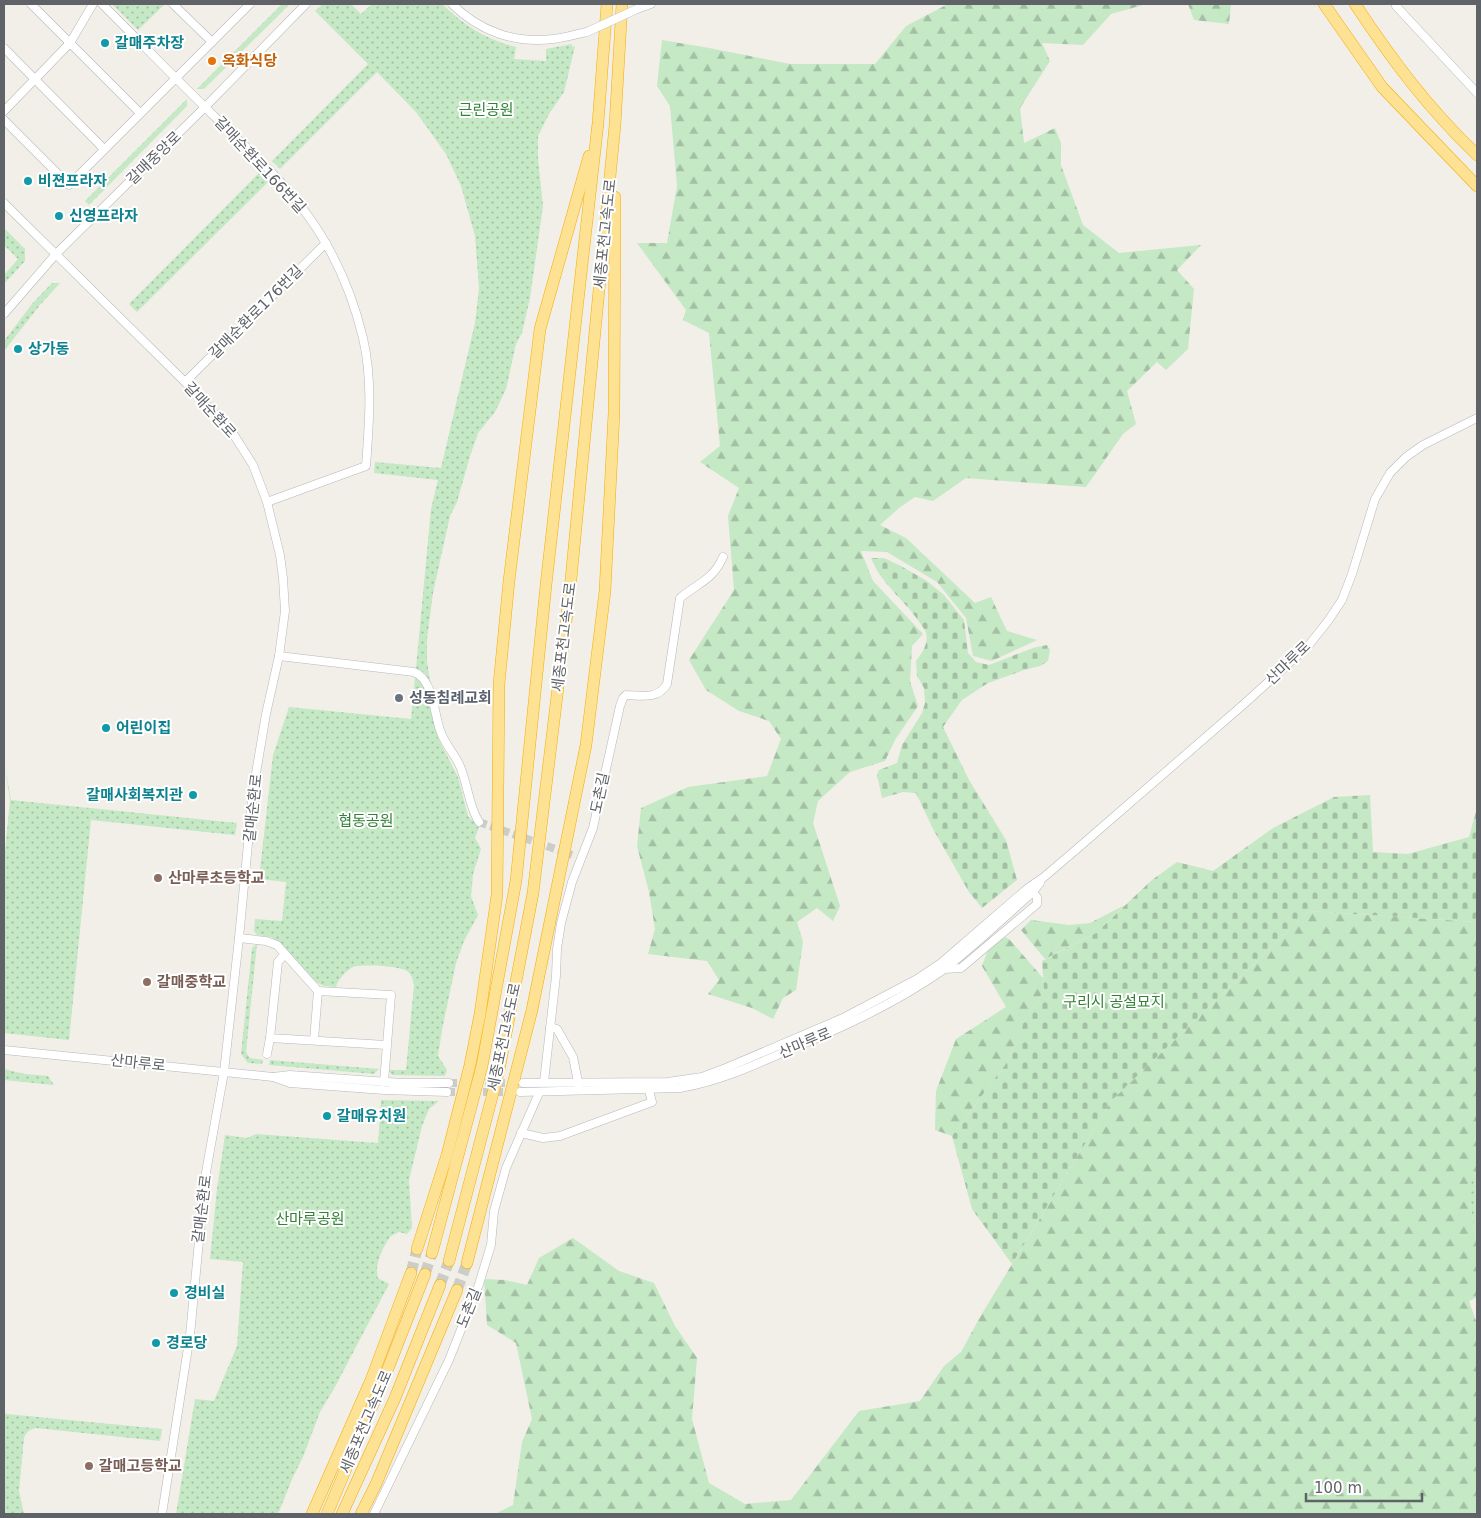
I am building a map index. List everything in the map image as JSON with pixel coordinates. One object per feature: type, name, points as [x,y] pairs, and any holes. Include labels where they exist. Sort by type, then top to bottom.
[{"type":"highway","name":"세종포천고속도로","points":[[432,1253],[482,1066],[516,881],[547,575],[598,123],[607,4]]},
{"type":"highway","name":"세종포천고속도로","points":[[449,1262],[499,1070],[533,893],[570,589],[615,125],[622,4]]},
{"type":"highway","points":[[1324,4],[1382,87],[1477,186]]},
{"type":"highway","points":[[1355,4],[1404,75],[1450,129],[1477,155]]},
{"type":"highway","points":[[417,1249],[447,1155],[470,1064],[480,1014],[497,895],[499,684],[509,580],[540,329],[598,123]]},
{"type":"highway","points":[[467,1263],[532,1010],[586,746],[605,591],[614,413],[615,125]]},
{"type":"highway","points":[[312,1514],[371,1380],[411,1273]]},
{"type":"highway","name":"세종포천고속도로","points":[[327,1514],[387,1372],[425,1274]]},
{"type":"highway","name":"세종포천고속도로","points":[[342,1514],[395,1398],[440,1285]]},
{"type":"highway","points":[[361,1514],[376,1484],[457,1290]]},
{"type":"street","points":[[30,4],[140,113]]},
{"type":"street","points":[[4,111],[70,43],[93,4]]},
{"type":"street","name":"갈매순환로166번길","points":[[102,4],[302,207],[326,243],[341,272],[355,308],[364,340],[369,378],[370,406],[366,466],[267,502]]},
{"type":"street","points":[[173,4],[212,42]]},
{"type":"street","name":"갈매중앙로","points":[[4,314],[56,254],[306,4]]},
{"type":"street","points":[[452,4],[468,18],[500,35],[527,40],[545,40],[587,32],[651,4]]},
{"type":"street","points":[[1396,4],[1477,93]]},
{"type":"street","points":[[4,120],[68,185],[212,42],[246,5]]},
{"type":"street","points":[[4,48],[104,149]]},
{"type":"street","name":"갈매순환로","points":[[4,203],[185,382],[232,432],[254,464],[267,502],[280,555],[283,578],[285,612],[279,656],[266,714],[253,791],[224,1072],[205,1178],[190,1335],[162,1514]]},
{"type":"street","name":"갈매순환로176번길","points":[[185,382],[326,243]]},
{"type":"street","name":"산마루로","points":[[520,1092],[539,1093],[579,1087],[648,1086],[680,1088],[704,1084],[730,1076],[840,1028],[908,992],[944,969],[1044,877],[1244,704],[1308,646],[1328,622],[1342,600],[1352,574],[1374,500],[1390,473],[1406,456],[1477,418]]},
{"type":"street","name":"도촌길","points":[[544,1082],[561,923],[572,882],[593,828],[620,706],[626,695],[657,695],[664,690],[668,684],[680,598],[691,588],[709,578],[718,568],[723,557]]},
{"type":"street","points":[[279,656],[421,674],[428,686],[440,732],[458,763],[465,780],[473,813],[479,822]]},
{"type":"street","points":[[572,855],[581,857]]},
{"type":"street","points":[[944,969],[961,968],[1037,904],[1037,897],[1030,890]]},
{"type":"street","name":"산마루로","points":[[648,1086],[702,1077],[843,1018],[917,979],[941,963],[1030,890]]},
{"type":"street","points":[[239,938],[272,942],[318,991],[391,995],[384,1082]]},
{"type":"street","points":[[267,1054],[278,962],[285,954]]},
{"type":"street","points":[[314,1040],[318,991]]},
{"type":"street","points":[[550,1027],[557,1029],[573,1057],[579,1087]]},
{"type":"street","points":[[270,1038],[386,1045]]},
{"type":"street","name":"산마루로","points":[[4,1050],[273,1077],[290,1075],[402,1083],[449,1083]]},
{"type":"street","name":"산마루로","points":[[273,1077],[290,1083],[446,1092]]},
{"type":"street","name":"산마루로","points":[[523,1083],[544,1082],[579,1087]]},
{"type":"street","points":[[521,1133],[543,1138],[560,1136],[590,1126],[652,1102],[648,1086]]},
{"type":"street","name":"도촌길","points":[[374,1514],[448,1361],[479,1284],[490,1245],[494,1211],[506,1168],[539,1093]]},
{"type":"green space","points":[[112,4],[165,4],[138,30]]},
{"type":"green space","points":[[282,4],[290,4],[204,89],[197,89]]},
{"type":"green space","name":"근린공원","points":[[323,4],[351,4],[361,14],[372,4],[442,4],[476,31],[516,47],[514,59],[546,61],[546,49],[572,44],[572,47],[575,46],[564,92],[549,114],[538,136],[538,159],[543,206],[530,298],[522,333],[516,344],[506,389],[495,412],[478,433],[457,502],[450,516],[433,593],[427,639],[427,662],[431,686],[426,674],[416,668],[431,509],[438,480],[374,473],[375,462],[441,468],[475,323],[479,288],[475,236],[461,186],[446,154],[416,112],[377,72],[280,169],[272,161],[368,64],[315,11]]},
{"type":"green space","points":[[948,4],[1165,4],[1143,5],[1111,14],[1083,45],[1042,43],[1050,61],[1020,108],[1024,143],[1055,128],[1061,143],[1061,165],[1083,225],[1119,253],[1201,245],[1177,270],[1194,289],[1188,349],[1166,370],[1157,362],[1127,391],[1136,424],[1123,434],[1086,487],[966,478],[933,501],[915,497],[880,525],[906,538],[975,603],[991,597],[1007,631],[1037,640],[992,661],[973,656],[966,618],[937,582],[887,552],[861,551],[873,581],[923,634],[912,646],[910,681],[918,706],[895,740],[885,761],[850,772],[818,801],[813,823],[840,906],[833,921],[817,908],[797,922],[803,942],[796,990],[783,998],[773,1019],[752,1008],[708,994],[719,980],[707,961],[648,954],[655,929],[649,892],[637,846],[641,808],[688,787],[767,776],[781,739],[769,721],[739,711],[706,690],[689,660],[734,590],[728,516],[739,488],[700,462],[720,446],[709,333],[683,320],[686,310],[637,243],[667,243],[677,186],[670,106],[657,86],[662,40],[790,64],[875,64],[906,26]]},
{"type":"green space","points":[[1188,4],[1231,4],[1229,24],[1194,20]]},
{"type":"green space","points":[[187,99],[187,106],[89,205],[85,201]]},
{"type":"green space","points":[[259,173],[268,182],[137,312],[129,304]]},
{"type":"green space","points":[[4,228],[25,249],[25,261],[4,284],[4,275],[18,259],[4,245]]},
{"type":"green space","points":[[52,283],[60,283],[4,351],[4,341],[32,304]]},
{"type":"green space","points":[[871,558],[884,558],[899,565],[927,581],[944,595],[964,620],[968,653],[976,662],[989,665],[1033,648],[1047,645],[1050,650],[1048,661],[1040,666],[988,683],[962,700],[943,727],[969,780],[1006,840],[1017,880],[982,908],[969,892],[933,829],[916,793],[903,792],[882,798],[877,775],[879,770],[897,763],[902,745],[922,713],[925,703],[924,688],[917,676],[916,661],[921,655],[927,637],[920,623],[887,584]]},
{"type":"green space","name":"협동공원","points":[[415,677],[424,686],[438,738],[458,777],[468,816],[479,827],[475,838],[481,849],[473,874],[471,896],[478,915],[464,941],[456,963],[442,1030],[438,1056],[447,1070],[445,1076],[392,1075],[388,1070],[406,1070],[414,985],[413,979],[407,971],[389,967],[357,966],[345,973],[338,981],[336,987],[324,986],[316,982],[279,942],[271,937],[257,935],[254,931],[255,919],[282,921],[286,882],[259,879],[273,755],[289,707],[411,719]]},
{"type":"green space","points":[[4,761],[11,800],[237,823],[235,835],[91,820],[69,1040],[4,1033],[4,861],[10,800]]},
{"type":"green space","name":"구리시 공설묘지","points":[[1370,795],[1373,852],[1408,854],[1469,837],[1477,808],[1477,922],[1309,911],[1111,1101],[1012,1264],[972,1209],[952,1136],[1008,1061],[1025,1019],[1044,991],[1042,961],[1096,933],[1152,880],[1177,862],[1213,871],[1273,828],[1334,797]]},
{"type":"green space","points":[[1125,905],[1096,933],[1045,959],[1021,930],[1031,920],[1069,925],[1090,923]]},
{"type":"green space","points":[[1309,911],[1477,922],[1477,1173],[1470,1176],[1470,1203],[1477,1246],[1477,1297],[1469,1301],[1477,1324],[1477,1514],[495,1514],[513,1505],[522,1442],[532,1419],[516,1343],[487,1325],[484,1279],[504,1280],[527,1285],[539,1258],[573,1238],[619,1271],[654,1283],[675,1326],[697,1358],[692,1419],[709,1483],[745,1504],[791,1500],[859,1411],[920,1401],[944,1366],[961,1352],[980,1317],[1111,1101]]},
{"type":"green space","points":[[1005,937],[1009,939],[1043,978],[1044,991],[1025,1019],[1008,1061],[952,1136],[935,1130],[936,1091],[956,1039],[1006,1007],[982,966],[988,950]]},
{"type":"green space","points":[[257,944],[246,1052],[250,1058],[263,1060],[262,1064],[248,1063],[241,1054],[252,948]]},
{"type":"green space","points":[[270,1060],[379,1069],[374,1074],[269,1065]]},
{"type":"green space","points":[[4,1069],[25,1074],[48,1076],[54,1085],[4,1080]]},
{"type":"green space","name":"산마루공원","points":[[381,1100],[439,1101],[429,1109],[422,1126],[409,1180],[412,1228],[407,1234],[399,1232],[391,1236],[382,1250],[377,1267],[378,1278],[389,1284],[320,1412],[278,1514],[176,1514],[195,1399],[214,1401],[237,1346],[243,1262],[210,1259],[225,1135],[247,1138],[256,1134],[378,1143]]},
{"type":"green space","points":[[1477,1173],[1477,1246],[1470,1203],[1470,1176]]},
{"type":"green space","points":[[4,1413],[162,1429],[160,1441],[36,1428],[30,1430],[24,1438],[19,1491],[24,1514],[4,1514]]},
{"type":"tunnel","points":[[479,822],[572,855]]},
{"type":"tunnel","points":[[449,1083],[516,1083]]},
{"type":"tunnel","points":[[447,1092],[515,1092]]},
{"type":"tunnel","points":[[411,1273],[417,1249]]},
{"type":"tunnel","points":[[425,1274],[432,1253]]},
{"type":"tunnel","points":[[440,1285],[449,1261]]},
{"type":"tunnel","points":[[457,1290],[467,1263]]},
{"type":"place","name":"갈매주차장","points":[[105,43]]},
{"type":"place","name":"옥화식당","points":[[212,61]]},
{"type":"place","name":"비젼프라자","points":[[28,181]]},
{"type":"place","name":"신영프라자","points":[[59,216]]},
{"type":"place","name":"상가동","points":[[18,349]]},
{"type":"place","name":"성동침례교회","points":[[399,698]]},
{"type":"place","name":"어린이집","points":[[106,728]]},
{"type":"place","name":"갈매사회복지관","points":[[193,795]]},
{"type":"place","name":"산마루초등학교","points":[[158,878]]},
{"type":"place","name":"갈매중학교","points":[[147,982]]},
{"type":"place","name":"갈매유치원","points":[[327,1116]]},
{"type":"place","name":"경비실","points":[[174,1293]]},
{"type":"place","name":"경로당","points":[[156,1343]]},
{"type":"place","name":"갈매고등학교","points":[[89,1466]]}]
